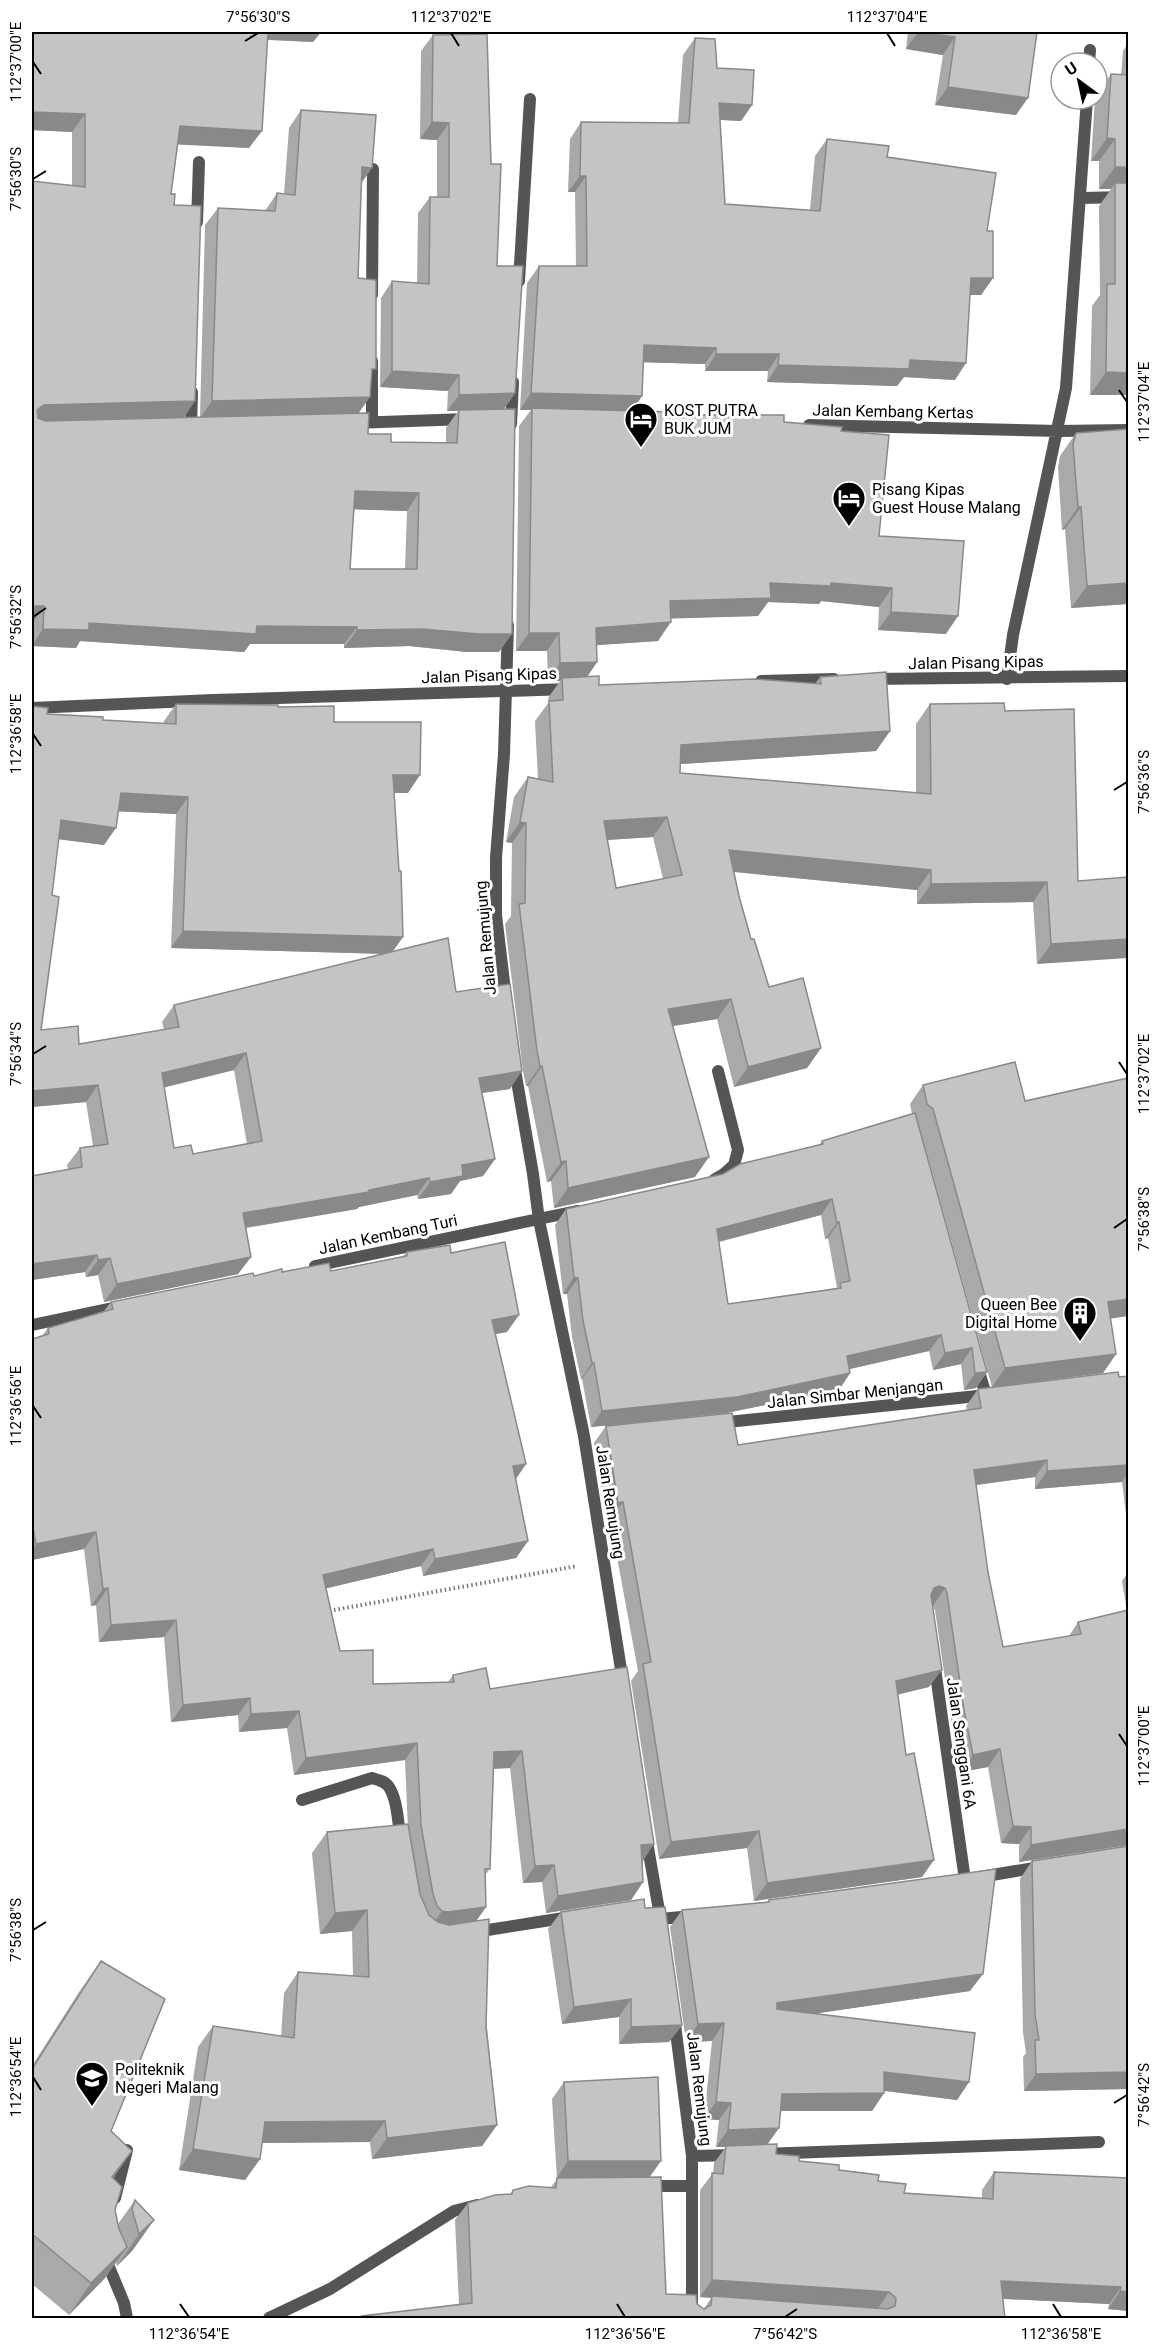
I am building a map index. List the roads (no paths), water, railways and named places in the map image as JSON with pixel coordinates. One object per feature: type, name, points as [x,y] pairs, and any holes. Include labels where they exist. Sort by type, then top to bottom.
[{"type":"street","points":[[519,288],[530,99]]},
{"type":"street","points":[[1007,679],[1013,634],[1059,431],[1066,388],[1086,111]]},
{"type":"street","points":[[197,231],[199,162]]},
{"type":"street","points":[[372,307],[373,169]]},
{"type":"street","points":[[1081,198],[1128,197]]},
{"type":"street","points":[[372,353],[372,422]]},
{"type":"street","points":[[510,442],[513,371]]},
{"type":"street","points":[[176,427],[197,427],[192,381]]},
{"type":"street","points":[[337,424],[477,419]]},
{"type":"street","name":"Jalan Kembang Kertas","points":[[797,425],[1059,431],[1128,430]]},
{"type":"street","points":[[507,692],[508,608]]},
{"type":"street","name":"Jalan Pisang Kipas","points":[[745,682],[1128,676]]},
{"type":"street","name":"Jalan Pisang Kipas","points":[[32,708],[578,689]]},
{"type":"street","name":"Jalan Remujung","points":[[507,692],[496,858],[496,915],[508,1017]]},
{"type":"street","name":"Jalan Remujung","points":[[512,1050],[539,1220],[589,1436],[604,1561],[624,1691]]},
{"type":"street","points":[[699,1185],[724,1174],[734,1165],[738,1150],[718,1071]]},
{"type":"street","name":"Jalan Kembang Turi","points":[[306,1268],[585,1210]]},
{"type":"street","points":[[32,1325],[132,1304]]},
{"type":"street","points":[[973,1349],[986,1395]]},
{"type":"street","name":"Jalan Simbar Menjangan","points":[[706,1425],[1003,1394]]},
{"type":"street","name":"Jalan Senggani 6A","points":[[932,1646],[959,1881],[1054,1865]]},
{"type":"street","points":[[302,1800],[372,1778],[382,1780],[389,1786],[393,1798],[403,1856]]},
{"type":"street","points":[[644,1821],[651,1905],[660,1919],[663,1938]]},
{"type":"street","points":[[459,1934],[587,1914]]},
{"type":"street","points":[[660,1919],[706,1915]]},
{"type":"street","name":"Jalan Remujung","points":[[672,2000],[692,2157],[699,2305],[692,2319]]},
{"type":"street","points":[[692,2157],[1099,2142]]},
{"type":"street","points":[[112,2208],[127,2150]]},
{"type":"street","points":[[636,2186],[692,2186]]},
{"type":"street","points":[[269,2319],[330,2289],[454,2211],[488,2202]]},
{"type":"street","points":[[101,2240],[105,2258],[124,2303],[127,2319]]},
{"type":"place","name":"KOST PUTRA BUK JUM","points":[[641,448]]},
{"type":"place","name":"Pisang Kipas Guest House Malang","points":[[849,527]]},
{"type":"place","name":"Queen Bee Digital Home","points":[[1080,1342]]},
{"type":"place","name":"Politeknik Negeri Malang","points":[[92,2107]]}]
